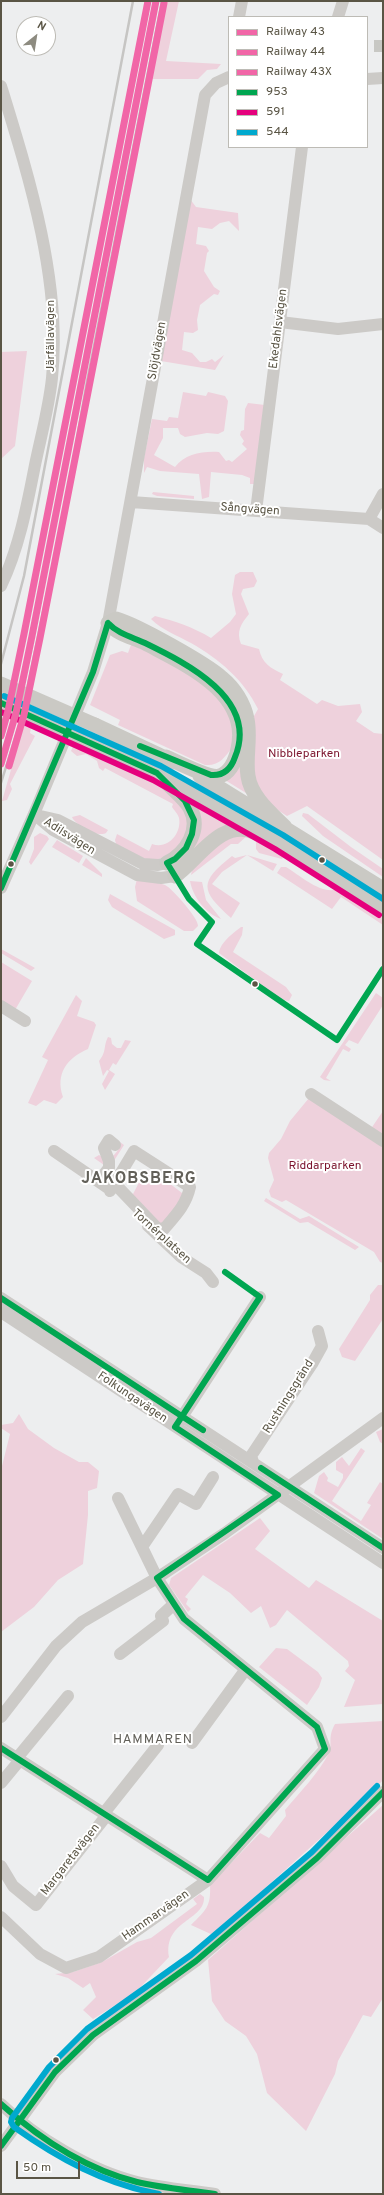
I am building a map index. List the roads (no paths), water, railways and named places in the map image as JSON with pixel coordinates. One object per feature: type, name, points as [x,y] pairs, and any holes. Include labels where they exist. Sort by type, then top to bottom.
[{"type":"main road","points":[[1,684],[166,757],[211,775],[219,776],[226,772],[235,759],[239,745],[238,729],[234,711],[226,696],[212,683],[145,644],[113,629],[108,623],[116,619],[122,621],[209,668],[230,686],[238,697],[247,718],[249,731],[248,776],[252,789],[285,827]]},
{"type":"main road","points":[[1,702],[157,773],[279,842],[383,908]]},
{"type":"main road","points":[[166,757],[285,827],[383,889]]},
{"type":"main road","points":[[157,773],[185,801],[190,808],[194,820],[192,834],[186,848],[176,859],[171,870]]},
{"type":"main road","points":[[171,870],[216,838],[230,830],[248,829],[279,842]]},
{"type":"street","points":[[239,16],[242,1]]},
{"type":"street","points":[[338,16],[342,1]]},
{"type":"street","name":"Slöjdvägen","points":[[1,888],[34,814],[93,672],[108,623],[182,213],[205,95],[216,83],[228,77]]},
{"type":"street","points":[[368,78],[383,78]]},
{"type":"street","name":"Järfällavägen","points":[[1,86],[32,190],[50,282],[52,309],[52,378],[27,504],[13,560],[1,586]]},
{"type":"street","name":"Ekedahlsvägen","points":[[256,511],[302,148]]},
{"type":"street","points":[[280,322],[338,329],[383,324]]},
{"type":"street","points":[[383,494],[369,519],[383,528]]},
{"type":"street","name":"Sångvägen","points":[[131,502],[369,519]]},
{"type":"street","name":"Adilsvägen","points":[[34,814],[58,820],[139,863],[171,870]]},
{"type":"street","points":[[1,1006],[25,1021]]},
{"type":"street","points":[[311,1094],[383,1141]]},
{"type":"street","name":"Tornérplatsen","points":[[113,1187],[134,1151],[190,1186],[188,1197],[181,1210],[164,1229],[157,1228],[105,1181],[105,1173],[109,1168],[109,1161],[104,1148],[109,1140],[115,1145]]},
{"type":"street","name":"Tornérplatsen","points":[[54,1151],[101,1182],[113,1187],[181,1257],[206,1273],[213,1282]]},
{"type":"street","points":[[175,1427],[260,1297]]},
{"type":"street","name":"Folkungavägen","points":[[1,1298],[383,1548]]},
{"type":"street","name":"Folkungavägen","points":[[1,1312],[383,1563]]},
{"type":"street","name":"Rustningsgränd","points":[[253,1462],[251,1456],[312,1364],[322,1346],[318,1331]]},
{"type":"street","points":[[1,1718],[56,1646],[82,1622],[157,1578],[226,1533],[383,1418]]},
{"type":"street","points":[[142,1548],[178,1494],[196,1504],[213,1477]]},
{"type":"street","name":"Hammarvägen","points":[[1,1917],[40,1954],[66,1968],[99,1957],[208,1880],[325,1749],[317,1727],[184,1619],[157,1578],[118,1498]]},
{"type":"street","points":[[120,1654],[163,1621],[161,1616],[174,1604]]},
{"type":"street","points":[[192,1743],[246,1669]]},
{"type":"street","points":[[1,1783],[68,1696]]},
{"type":"street","name":"Margaretavägen","points":[[1,1866],[13,1886],[36,1905],[158,1745]]},
{"type":"street","name":"Margaretavägen","points":[[1,1748],[208,1880]]},
{"type":"street","points":[[1,2146],[55,2072],[93,2035],[196,1961],[317,1858],[383,1792]]},
{"type":"street","points":[[1,2104],[19,2121],[58,2147],[112,2174],[156,2186],[215,2194]]},
{"type":"tunnel","points":[[374,46],[383,46]]},
{"type":"railway","points":[[1,664],[24,576],[133,1]]},
{"type":"railway","points":[[1,783],[21,719],[68,490],[87,381],[162,1]]},
{"type":"rail line","name":"43X","points":[[1,736],[8,711],[24,634],[148,1]]},
{"type":"rail line","name":"43","points":[[1,764],[16,713],[32,636],[156,1]]},
{"type":"rail line","name":"44","points":[[9,766],[24,715],[40,638],[164,3]]},
{"type":"district","name":"JAKOBSBERG","points":[[139,1180]]},
{"type":"district","name":"HAMMAREN","points":[[153,1740]]},
{"type":"park label","name":"Nibbleparken","points":[[304,755]]},
{"type":"park label","name":"Riddarparken","points":[[325,1167]]}]
